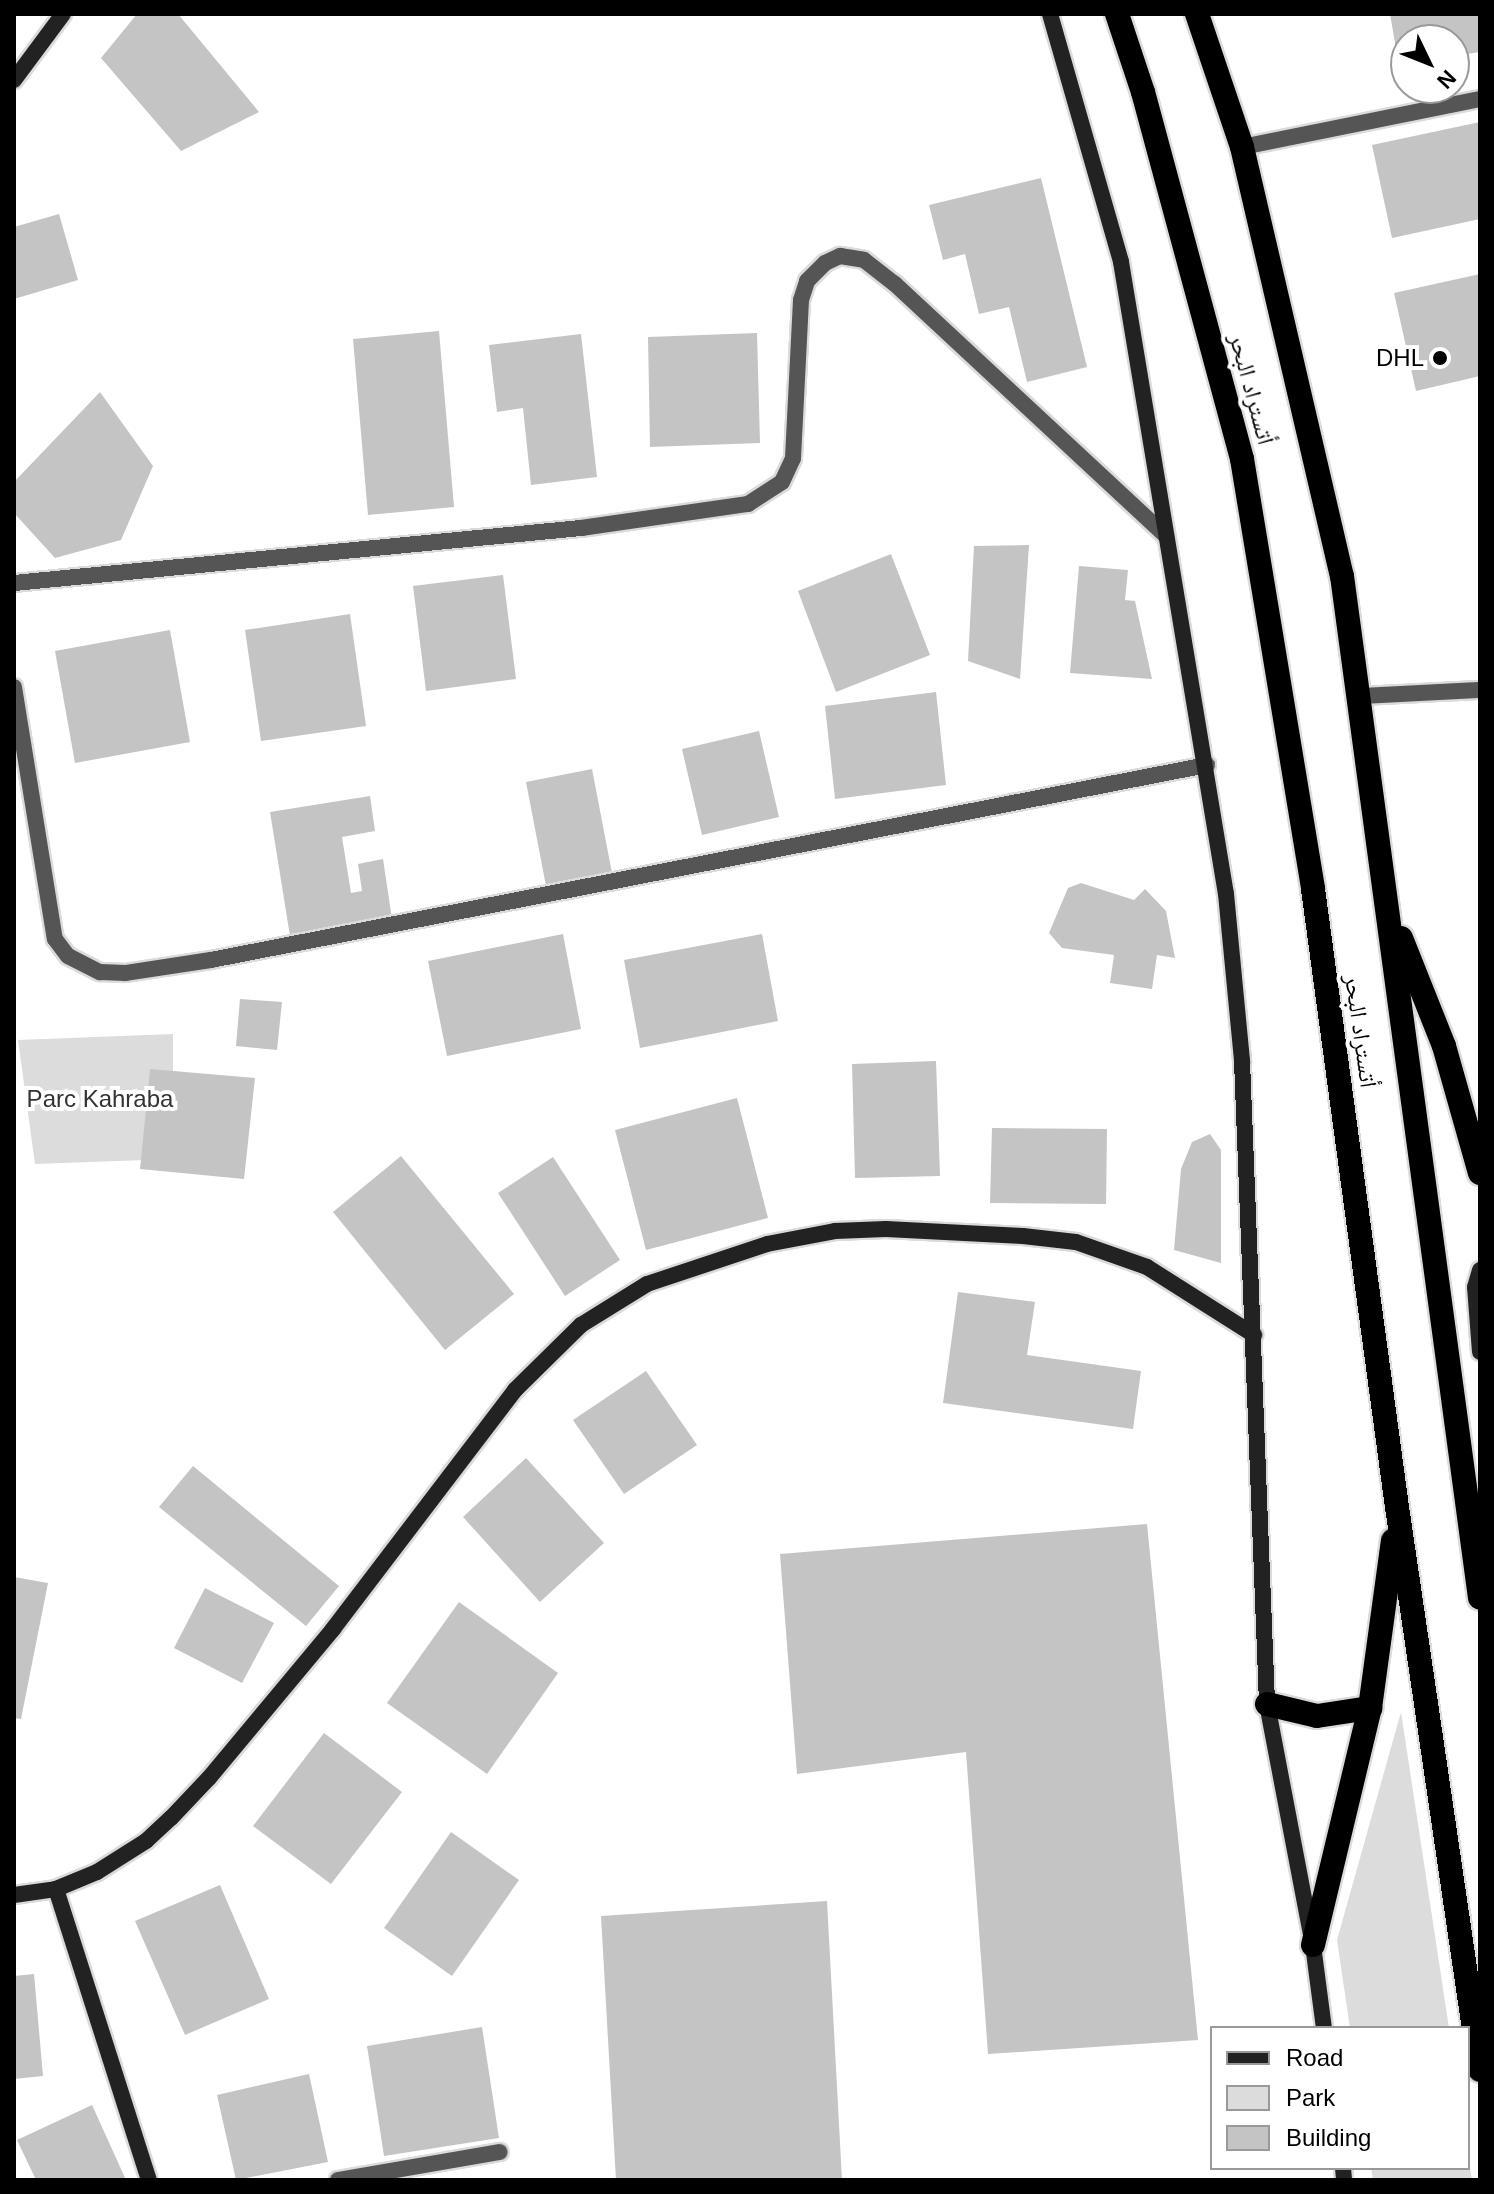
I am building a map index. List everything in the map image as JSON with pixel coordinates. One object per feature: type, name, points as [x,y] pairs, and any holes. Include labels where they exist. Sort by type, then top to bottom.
[{"type":"highway","name":"أتستراد البحر","points":[[1117,14],[1143,92],[1242,459],[1313,889],[1397,1507],[1480,2070]]},
{"type":"highway","name":"أتستراد البحر","points":[[1197,14],[1242,147],[1342,576],[1389,906],[1480,1598]]},
{"type":"highway","points":[[1389,906],[1444,1046],[1480,1173]]},
{"type":"highway","points":[[1313,1945],[1370,1708],[1383,1635],[1397,1507]]},
{"type":"highway","points":[[1267,1704],[1317,1716],[1370,1708]]},
{"type":"main road","points":[[14,80],[63,14]]},
{"type":"main road","points":[[1050,14],[1121,262],[1226,894],[1242,1061],[1267,1704],[1313,1945],[1324,2026]]},
{"type":"main road","points":[[14,1895],[56,1889],[121,1858],[171,1818],[209,1778],[333,1629],[515,1390],[581,1325],[647,1284],[767,1244],[835,1231],[886,1229],[1023,1236],[1076,1242],[1147,1267],[1254,1335]]},
{"type":"main road","points":[[1480,1270],[1475,1287],[1480,1352]]},
{"type":"main road","points":[[56,1889],[149,2180]]},
{"type":"street","points":[[1242,147],[1480,99]]},
{"type":"street","points":[[14,583],[581,528],[748,504],[782,482],[793,458],[801,300],[807,281],[825,263],[840,256],[864,260],[895,284],[1166,536]]},
{"type":"street","points":[[14,687],[55,939],[68,956],[100,972],[126,973],[211,960],[1207,765]]},
{"type":"street","points":[[1360,696],[1480,690]]},
{"type":"street","points":[[338,2180],[500,2152]]},
{"type":"green space","name":"Parc Kahraba","points":[[173,1034],[173,1159],[35,1164],[18,1040]]},
{"type":"green space","points":[[1401,1712],[1449,2026],[1350,2026],[1337,1940]]},
{"type":"green space","points":[[1470,2168],[1472,2180],[1373,2180],[1371,2170]]},
{"type":"building","points":[[137,14],[178,14],[259,112],[181,151],[101,58]]},
{"type":"building","points":[[1390,14],[1478,14],[1480,52],[1470,54],[1470,24],[1392,24]]},
{"type":"building","points":[[1480,122],[1480,219],[1392,238],[1372,145]]},
{"type":"building","points":[[1041,178],[1087,367],[1027,382],[1009,307],[979,314],[965,254],[943,260],[929,205]]},
{"type":"building","points":[[59,214],[78,280],[14,299],[14,227]]},
{"type":"building","points":[[1480,274],[1480,376],[1416,391],[1394,293]]},
{"type":"building","points":[[439,331],[454,507],[368,515],[353,339]]},
{"type":"building","points":[[757,333],[760,443],[650,447],[648,337]]},
{"type":"building","points":[[581,334],[597,477],[531,485],[523,408],[497,412],[489,345]]},
{"type":"building","points":[[100,392],[153,466],[121,540],[55,558],[14,513],[14,482]]},
{"type":"building","points":[[1029,545],[1020,679],[968,661],[974,546]]},
{"type":"building","points":[[891,554],[930,655],[836,692],[798,591]]},
{"type":"building","points":[[1079,566],[1128,570],[1125,600],[1135,601],[1152,679],[1070,673]]},
{"type":"building","points":[[503,575],[516,679],[426,691],[413,586]]},
{"type":"building","points":[[350,614],[366,726],[261,741],[245,630]]},
{"type":"building","points":[[170,630],[190,742],[75,763],[55,651]]},
{"type":"building","points":[[936,692],[946,785],[835,799],[825,706]]},
{"type":"building","points":[[759,731],[779,817],[702,835],[682,749]]},
{"type":"building","points":[[592,769],[612,873],[546,886],[526,782]]},
{"type":"building","points":[[370,796],[375,831],[342,837],[351,893],[362,891],[358,864],[383,859],[392,919],[290,936],[270,812]]},
{"type":"building","points":[[1081,883],[1134,900],[1145,889],[1166,911],[1175,958],[1157,955],[1152,989],[1110,983],[1114,955],[1062,948],[1049,933],[1068,888]]},
{"type":"building","points":[[563,934],[581,1029],[447,1056],[428,961]]},
{"type":"building","points":[[762,934],[778,1021],[640,1048],[624,960]]},
{"type":"building","points":[[240,999],[282,1002],[277,1050],[236,1046]]},
{"type":"building","points":[[936,1061],[940,1176],[855,1178],[852,1064]]},
{"type":"building","points":[[150,1069],[255,1078],[244,1179],[140,1169]]},
{"type":"building","points":[[737,1098],[768,1218],[646,1250],[615,1130]]},
{"type":"building","points":[[992,1128],[1107,1129],[1106,1204],[990,1203]]},
{"type":"building","points":[[1210,1134],[1221,1150],[1221,1263],[1174,1250],[1181,1169],[1192,1142]]},
{"type":"building","points":[[401,1156],[514,1294],[445,1350],[333,1212]]},
{"type":"building","points":[[553,1157],[620,1260],[565,1296],[498,1193]]},
{"type":"building","points":[[958,1292],[1035,1302],[1027,1355],[1141,1371],[1133,1429],[943,1403]]},
{"type":"building","points":[[646,1371],[697,1445],[624,1494],[573,1420]]},
{"type":"building","points":[[526,1458],[604,1543],[540,1602],[463,1517]]},
{"type":"building","points":[[193,1466],[339,1586],[306,1626],[159,1507]]},
{"type":"building","points":[[1147,1524],[1198,2040],[988,2054],[966,1752],[797,1774],[780,1554]]},
{"type":"building","points":[[14,1577],[48,1583],[21,1719],[14,1718]]},
{"type":"building","points":[[205,1588],[274,1623],[242,1683],[174,1648]]},
{"type":"building","points":[[459,1602],[558,1673],[487,1774],[387,1703]]},
{"type":"building","points":[[324,1733],[402,1792],[331,1884],[253,1826]]},
{"type":"building","points":[[451,1832],[519,1880],[452,1976],[384,1928]]},
{"type":"building","points":[[220,1885],[269,1999],[185,2035],[135,1921]]},
{"type":"building","points":[[827,1901],[842,2180],[616,2180],[601,1916]]},
{"type":"building","points":[[34,1974],[43,2076],[14,2079],[14,1976]]},
{"type":"building","points":[[482,2027],[499,2138],[384,2156],[367,2046]]},
{"type":"building","points":[[309,2074],[328,2162],[236,2180],[217,2095]]},
{"type":"building","points":[[92,2105],[126,2180],[36,2180],[17,2140]]},
{"type":"place","name":"DHL","points":[[1440,358]]}]
